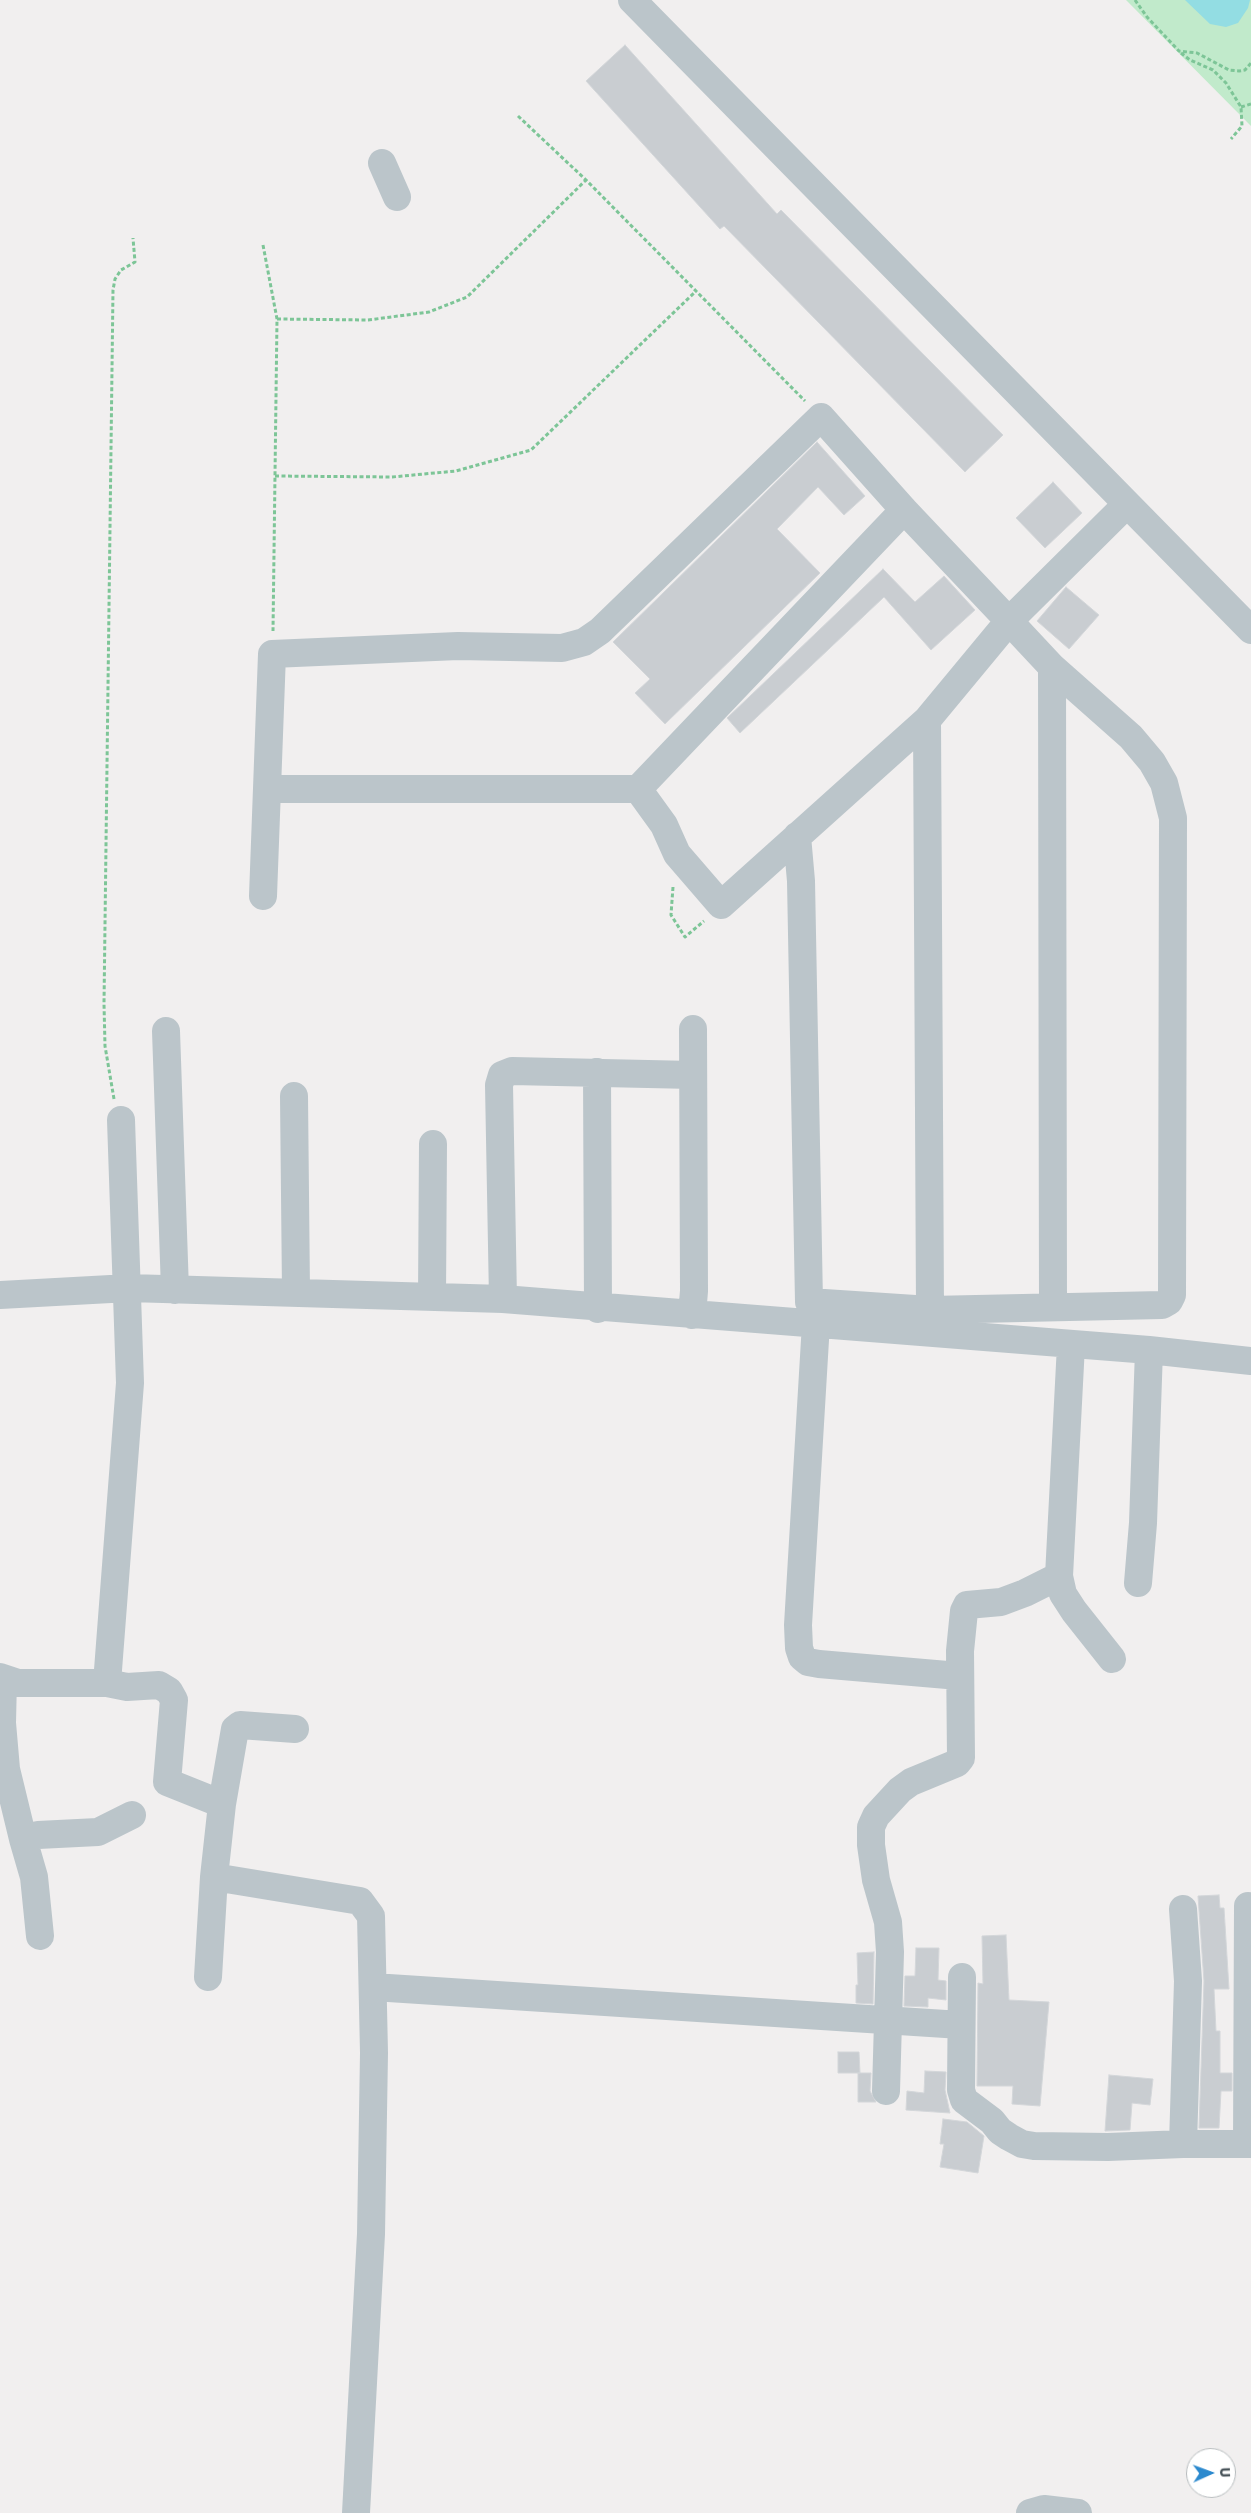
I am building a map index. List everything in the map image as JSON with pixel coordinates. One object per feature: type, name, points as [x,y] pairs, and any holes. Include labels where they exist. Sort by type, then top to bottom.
[{"type":"street","points":[[632,0],[1126,505],[1251,630]]},
{"type":"street","points":[[382,162],[398,197]]},
{"type":"street","points":[[263,896],[272,654],[458,646],[562,648],[584,642],[600,631],[821,417],[904,510],[1052,667],[1130,737],[1152,762],[1164,783],[1173,818],[1172,1295],[1169,1301],[1162,1304],[930,1310],[809,1302],[801,881],[797,836]]},
{"type":"street","points":[[638,789],[664,825],[677,854],[721,905],[927,720],[1009,621],[1126,505]]},
{"type":"street","points":[[267,788],[638,789],[904,510]]},
{"type":"street","points":[[1052,667],[1053,1307]]},
{"type":"street","points":[[927,720],[930,1310]]},
{"type":"street","points":[[692,1028],[694,1291],[692,1315]]},
{"type":"street","points":[[166,1031],[175,1290]]},
{"type":"street","points":[[502,1299],[499,1085],[502,1075],[512,1071],[692,1075]]},
{"type":"street","points":[[597,1072],[598,1308]]},
{"type":"street","points":[[294,1096],[296,1292]]},
{"type":"street","points":[[107,1683],[130,1384],[129,1288],[121,1120]]},
{"type":"street","points":[[432,1296],[433,1144]]},
{"type":"street","points":[[0,1295],[129,1288],[502,1299],[1149,1350],[1251,1361]]},
{"type":"street","points":[[816,1323],[798,1625],[799,1648],[802,1657],[808,1662],[819,1664],[959,1676]]},
{"type":"street","points":[[1071,1344],[1059,1576],[1063,1594],[1112,1659]]},
{"type":"street","points":[[1138,1583],[1143,1523],[1149,1350]]},
{"type":"street","points":[[886,2091],[890,1952],[888,1922],[876,1880],[871,1845],[871,1827],[876,1816],[900,1790],[911,1782],[956,1763],[961,1758],[959,1676],[964,1611],[967,1605],[1001,1602],[1025,1593],[1059,1576]]},
{"type":"street","points":[[40,1936],[34,1877],[6,1769],[2,1722],[2,1678],[18,1683],[107,1683],[127,1687],[159,1684],[170,1690],[174,1700],[167,1782],[222,1804]]},
{"type":"street","points":[[208,1976],[214,1877],[222,1804],[235,1730],[240,1725],[295,1729]]},
{"type":"street","points":[[23,1839],[38,1836],[98,1832],[132,1815]]},
{"type":"street","points":[[214,1877],[360,1901],[371,1916],[373,1986],[371,2234],[356,2513]]},
{"type":"street","points":[[962,1977],[961,2090],[964,2100],[992,2121],[1000,2131],[1022,2144],[1108,2147],[1249,2144],[1248,1906]]},
{"type":"street","points":[[1183,1909],[1188,1980],[1183,2144]]},
{"type":"street","points":[[373,1986],[961,2025]]},
{"type":"street","points":[[1030,2513],[1044,2509],[1078,2513]]},
{"type":"path","points":[[1135,0],[1146,17],[1179,51],[1190,60],[1213,70],[1226,83],[1241,107],[1242,126],[1232,139]]},
{"type":"path","points":[[1179,51],[1197,53],[1229,70],[1246,70],[1251,64]]},
{"type":"path","points":[[1241,107],[1251,104]]},
{"type":"path","points":[[518,116],[586,180],[821,417]]},
{"type":"path","points":[[277,319],[377,319],[429,312],[467,297],[586,180]]},
{"type":"path","points":[[121,1120],[111,1087],[105,1046],[104,1004],[112,290],[115,279],[121,270],[135,262],[133,238]]},
{"type":"path","points":[[263,245],[277,319],[272,654]]},
{"type":"path","points":[[275,476],[392,477],[456,472],[532,450],[696,291]]},
{"type":"path","points":[[677,854],[670,916],[685,937]]},
{"type":"green space","points":[[1126,0],[1251,0],[1251,126]]},
{"type":"water","points":[[1185,0],[1250,0],[1248,8],[1238,23],[1226,27],[1210,24]]},
{"type":"building","points":[[625,45],[777,214],[781,210],[1003,435],[965,472],[724,226],[720,229],[586,81]]},
{"type":"building","points":[[817,442],[865,496],[844,515],[818,487],[777,529],[820,573],[665,724],[635,693],[650,679],[613,642]]},
{"type":"building","points":[[1053,482],[1082,513],[1045,548],[1016,518]]},
{"type":"building","points":[[883,569],[915,602],[944,576],[975,610],[931,650],[884,597],[740,733],[727,718]]},
{"type":"building","points":[[1066,587],[1099,615],[1069,649],[1037,621]]},
{"type":"building","points":[[1219,1895],[1220,1908],[1224,1908],[1229,1989],[1214,1989],[1216,2031],[1220,2031],[1220,2073],[1232,2073],[1232,2091],[1221,2091],[1219,2128],[1199,2128],[1204,1981],[1198,1896]]},
{"type":"building","points":[[1006,1935],[1009,2000],[1049,2002],[1040,2106],[1012,2104],[1013,2086],[977,2086],[978,1983],[983,1984],[982,1936]]},
{"type":"building","points":[[916,1948],[939,1948],[938,1980],[946,1981],[946,2000],[928,1998],[928,2007],[904,2006],[905,1976],[915,1976]]},
{"type":"building","points":[[874,1952],[873,2004],[856,2003],[856,1985],[858,1985],[857,1953]]},
{"type":"building","points":[[838,2052],[859,2052],[860,2073],[838,2073]]},
{"type":"building","points":[[925,2071],[946,2072],[945,2090],[950,2113],[906,2110],[907,2091],[924,2093]]},
{"type":"building","points":[[858,2073],[871,2073],[870,2091],[876,2102],[858,2102]]},
{"type":"building","points":[[1109,2075],[1153,2079],[1150,2105],[1132,2103],[1130,2130],[1105,2131]]},
{"type":"building","points":[[943,2119],[967,2122],[984,2136],[978,2173],[940,2167],[944,2144],[940,2144]]}]
